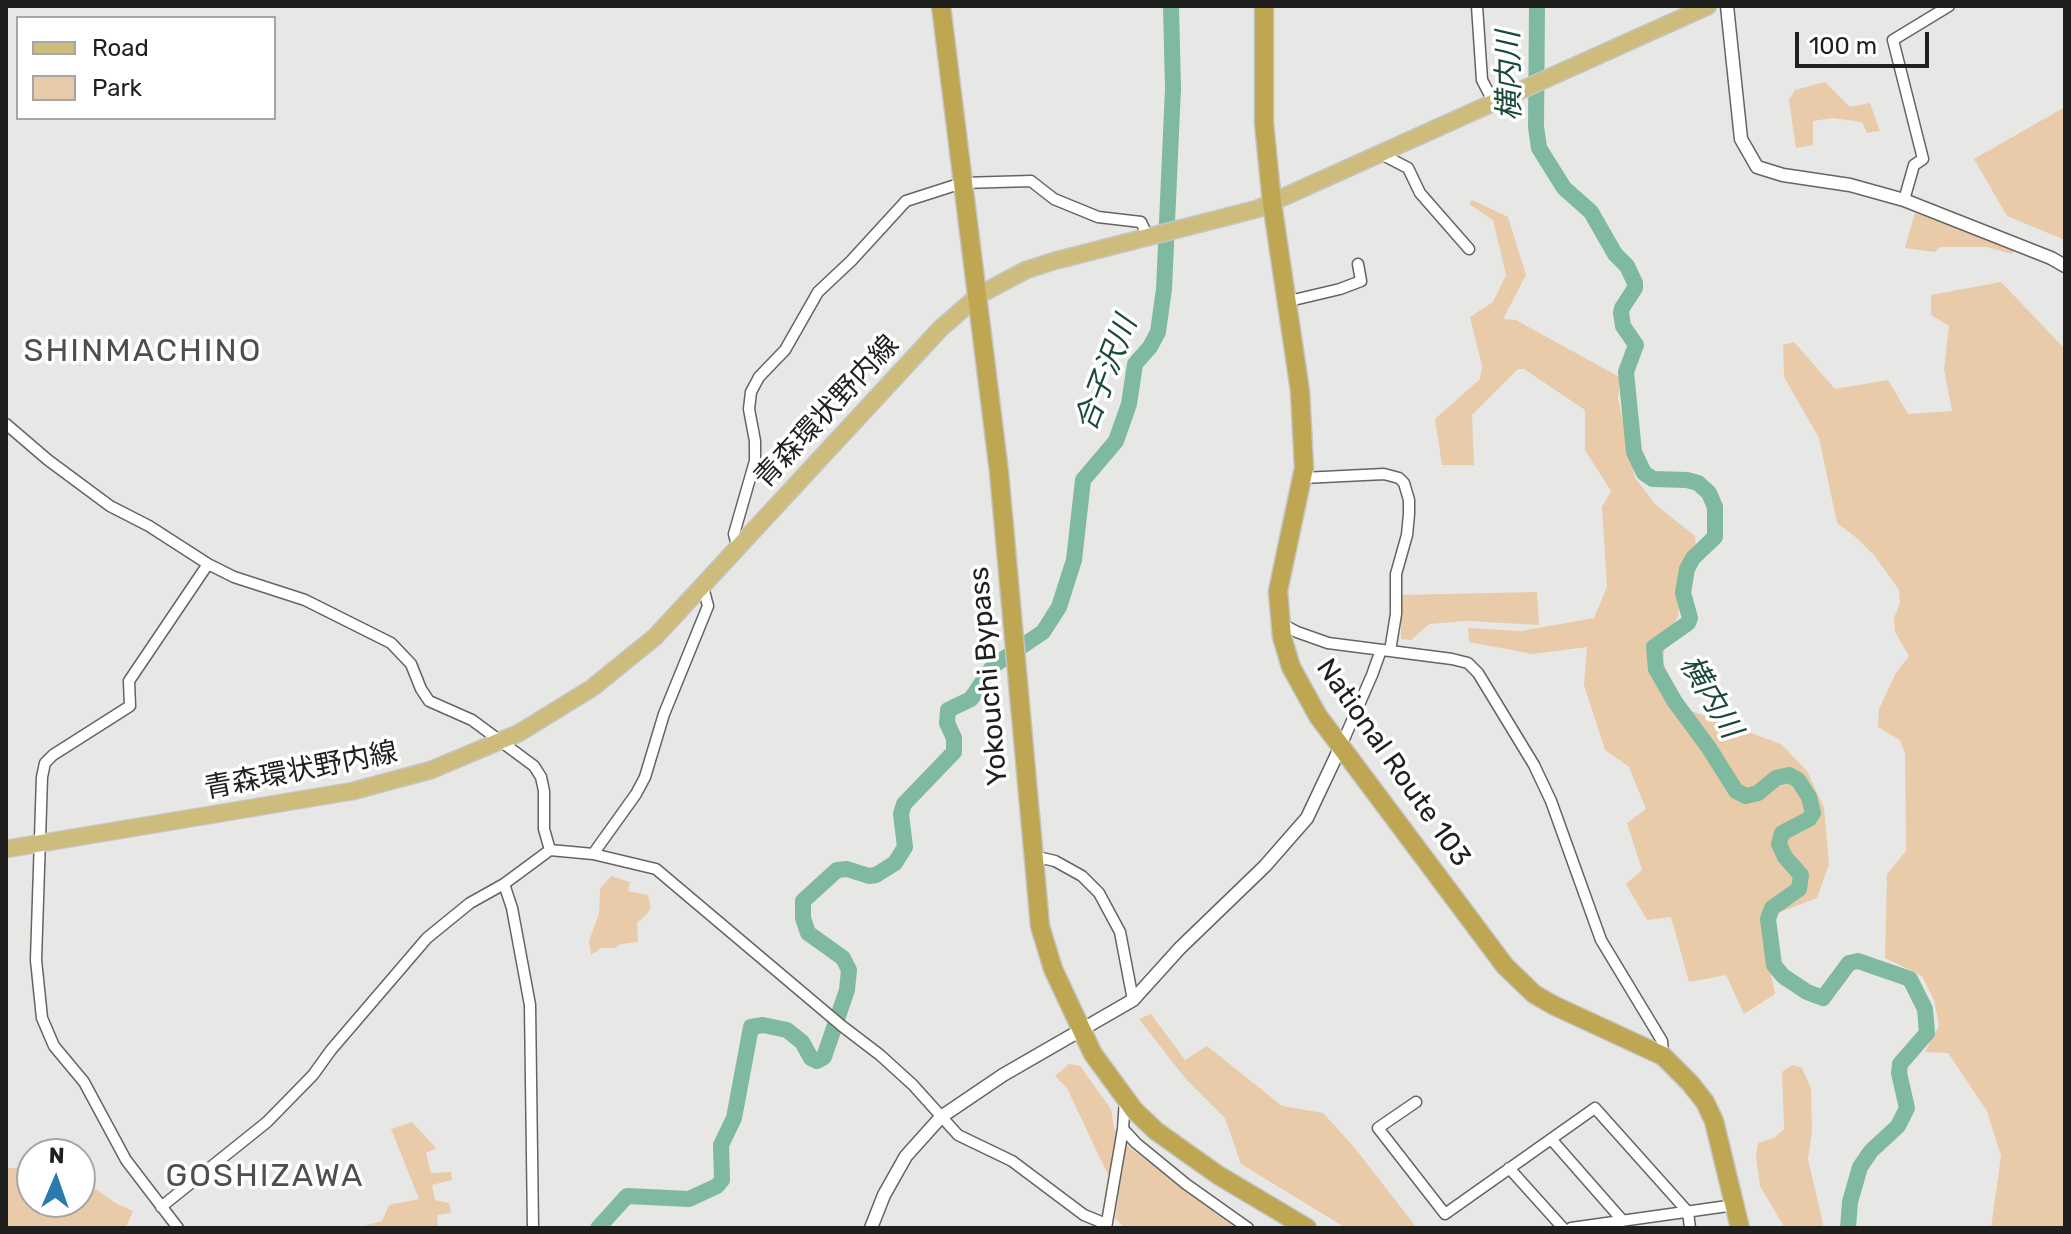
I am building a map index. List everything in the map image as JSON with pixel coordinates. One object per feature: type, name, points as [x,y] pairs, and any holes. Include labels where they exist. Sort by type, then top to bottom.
[{"type":"highway","name":"Yokouchi Bypass","points":[[941,6],[979,295],[1015,628],[1040,926],[1053,969],[1093,1054],[1145,1120],[1218,1175],[1307,1228]]},
{"type":"highway","name":"National Route 103","points":[[1264,6],[1264,123],[1285,302],[1300,391],[1303,478],[1278,591],[1285,652],[1300,687],[1341,746],[1505,966],[1522,984],[1553,1005],[1663,1056],[1690,1083],[1705,1102],[1714,1121],[1740,1228]]},
{"type":"main road","name":"青森環状野内線","points":[[6,849],[353,791],[431,770],[519,733],[592,688],[655,637],[940,329],[979,295],[1026,270],[1272,203],[1708,6]]},
{"type":"street","points":[[1477,6],[1482,80],[1502,100]]},
{"type":"street","points":[[1727,6],[1741,139],[1757,167],[1783,175],[1850,185],[1904,200],[2065,266]]},
{"type":"street","points":[[1904,200],[1914,165],[1923,159],[1893,40],[1949,6]]},
{"type":"street","points":[[1381,154],[1408,168],[1420,193],[1469,249]]},
{"type":"street","points":[[738,549],[734,534],[755,461],[749,409],[751,392],[759,377],[785,350],[818,292],[906,201],[962,183],[1031,181],[1054,199],[1098,217],[1141,222],[1151,236]]},
{"type":"street","points":[[1285,302],[1361,281],[1358,264]]},
{"type":"street","points":[[6,424],[110,506],[149,526],[208,564],[234,577],[305,600],[391,643],[411,664],[429,701],[472,720],[534,766],[541,777],[544,791],[544,829],[550,850]]},
{"type":"street","points":[[871,1228],[901,1164],[941,1117],[1003,1075],[1133,1000],[1294,836],[1307,818],[1386,650],[1396,614],[1396,574],[1407,535],[1409,500],[1404,483],[1399,478],[1384,474],[1303,478]]},
{"type":"street","points":[[178,1228],[126,1160],[84,1082],[47,1034],[42,1018],[36,960],[40,843],[45,763],[130,706],[129,681],[208,564]]},
{"type":"street","points":[[593,854],[645,777],[664,714],[708,606],[703,587]]},
{"type":"street","points":[[1280,623],[1328,643],[1460,661],[1468,663],[1478,673],[1534,765],[1551,801],[1601,940],[1662,1041],[1663,1056]]},
{"type":"street","points":[[161,1207],[267,1122],[313,1075],[339,1040],[427,938],[470,903],[504,884],[550,850],[593,854],[656,869],[880,1055],[913,1085],[958,1135],[1012,1161],[1084,1215],[1106,1226],[1123,1129],[1125,1097]]},
{"type":"street","points":[[1033,856],[1055,861],[1082,876],[1099,893],[1120,932],[1133,1000]]},
{"type":"street","points":[[504,884],[518,936],[530,1005],[533,1228]]},
{"type":"street","points":[[1416,1102],[1378,1128],[1445,1214],[1595,1108],[1688,1212],[1690,1228]]},
{"type":"street","points":[[1123,1129],[1186,1184],[1248,1228]]},
{"type":"street","points":[[1551,1139],[1623,1221]]},
{"type":"street","points":[[1509,1168],[1563,1228]]},
{"type":"street","points":[[1571,1228],[1623,1221],[1646,1223],[1688,1212],[1735,1205]]},
{"type":"green space","points":[[1825,82],[1850,107],[1870,103],[1880,131],[1867,133],[1862,122],[1832,118],[1813,121],[1813,145],[1796,148],[1789,100],[1795,90]]},
{"type":"green space","points":[[2065,107],[2065,240],[2007,216],[1974,159]]},
{"type":"green space","points":[[1472,200],[1508,217],[1526,275],[1503,319],[1516,320],[1621,378],[1618,398],[1635,478],[1656,505],[1695,536],[1696,547],[1683,560],[1678,617],[1666,635],[1663,663],[1686,709],[1781,744],[1807,771],[1824,808],[1829,864],[1817,898],[1775,914],[1763,934],[1775,994],[1744,1014],[1726,975],[1689,982],[1671,917],[1647,920],[1626,884],[1642,870],[1627,823],[1646,809],[1629,767],[1605,750],[1584,685],[1587,647],[1533,654],[1469,642],[1468,628],[1521,631],[1594,618],[1607,587],[1602,507],[1611,491],[1585,450],[1585,410],[1524,369],[1518,369],[1472,415],[1474,465],[1442,465],[1435,419],[1480,379],[1482,366],[1470,317],[1493,302],[1506,275],[1493,220],[1469,204]]},
{"type":"green space","points":[[1915,213],[2015,246],[2012,254],[1987,247],[1940,247],[1935,252],[1905,248]]},
{"type":"green space","points":[[2001,282],[2065,349],[2065,1228],[1991,1228],[2001,1156],[1987,1111],[1948,1053],[1925,1052],[1939,1026],[1934,1000],[1922,976],[1885,958],[1887,874],[1906,851],[1905,753],[1900,740],[1878,727],[1879,709],[1896,673],[1909,656],[1895,632],[1899,590],[1874,555],[1837,523],[1819,438],[1784,377],[1783,345],[1794,342],[1835,389],[1888,380],[1908,414],[1952,411],[1944,369],[1949,326],[1931,315],[1931,295]]},
{"type":"green space","points":[[1537,592],[1539,625],[1467,621],[1429,624],[1411,640],[1401,639],[1401,595]]},
{"type":"green space","points":[[611,876],[630,882],[628,891],[648,895],[651,907],[637,923],[638,942],[601,948],[591,955],[589,941],[599,914],[600,889]]},
{"type":"green space","points":[[1151,1014],[1185,1060],[1207,1046],[1282,1106],[1323,1113],[1354,1147],[1417,1228],[1346,1228],[1241,1164],[1225,1118],[1185,1078],[1139,1019]]},
{"type":"green space","points":[[1069,1064],[1080,1066],[1111,1109],[1114,1128],[1129,1147],[1236,1228],[1125,1228],[1115,1218],[1119,1189],[1107,1173],[1067,1088],[1055,1076]]},
{"type":"green space","points":[[1792,1065],[1802,1068],[1811,1088],[1812,1131],[1808,1159],[1824,1228],[1785,1228],[1760,1186],[1756,1157],[1758,1143],[1774,1138],[1784,1129],[1782,1072]]},
{"type":"green space","points":[[412,1122],[436,1148],[426,1153],[431,1173],[451,1172],[452,1180],[432,1185],[435,1200],[449,1203],[451,1213],[437,1215],[438,1228],[356,1228],[382,1221],[389,1205],[419,1199],[391,1129]]},
{"type":"green space","points":[[6,1168],[16,1168],[16,1218],[96,1218],[96,1189],[133,1211],[126,1228],[6,1228]]},
{"type":"waterway","name":"合子沢川","points":[[598,1228],[627,1196],[689,1199],[717,1186],[722,1180],[721,1145],[734,1118],[751,1027],[763,1025],[787,1030],[802,1042],[811,1058],[817,1061],[824,1057],[847,990],[849,970],[843,958],[808,933],[803,918],[803,901],[837,870],[847,869],[869,876],[895,863],[905,847],[901,814],[904,804],[954,752],[954,738],[947,723],[948,710],[971,699],[993,666],[1043,632],[1059,607],[1074,560],[1083,480],[1116,441],[1129,404],[1135,364],[1158,332],[1164,289],[1173,89],[1171,6]]},
{"type":"waterway","name":"横内川","points":[[1537,6],[1536,127],[1539,148],[1564,188],[1591,212],[1635,283],[1621,313],[1623,326],[1636,345],[1626,372],[1634,452],[1644,473],[1653,479],[1698,483],[1709,493],[1715,507],[1715,537],[1693,558],[1687,569],[1683,593],[1690,618],[1688,623],[1654,647],[1656,669],[1736,791],[1746,796],[1758,793],[1776,778],[1789,775],[1798,780],[1809,797],[1813,813],[1809,819],[1782,833],[1779,844],[1785,857],[1801,875],[1799,889],[1772,908],[1768,919],[1774,965],[1783,976],[1807,992],[1823,998],[1849,963],[1858,961],[1910,979],[1925,1009],[1927,1033],[1900,1064],[1899,1073],[1907,1108],[1898,1126],[1871,1151],[1860,1167],[1850,1202],[1848,1228]]},
{"type":"district","name":"SHINMACHINO","points":[[143,352]]},
{"type":"district","name":"GOSHIZAWA","points":[[265,1177]]}]
